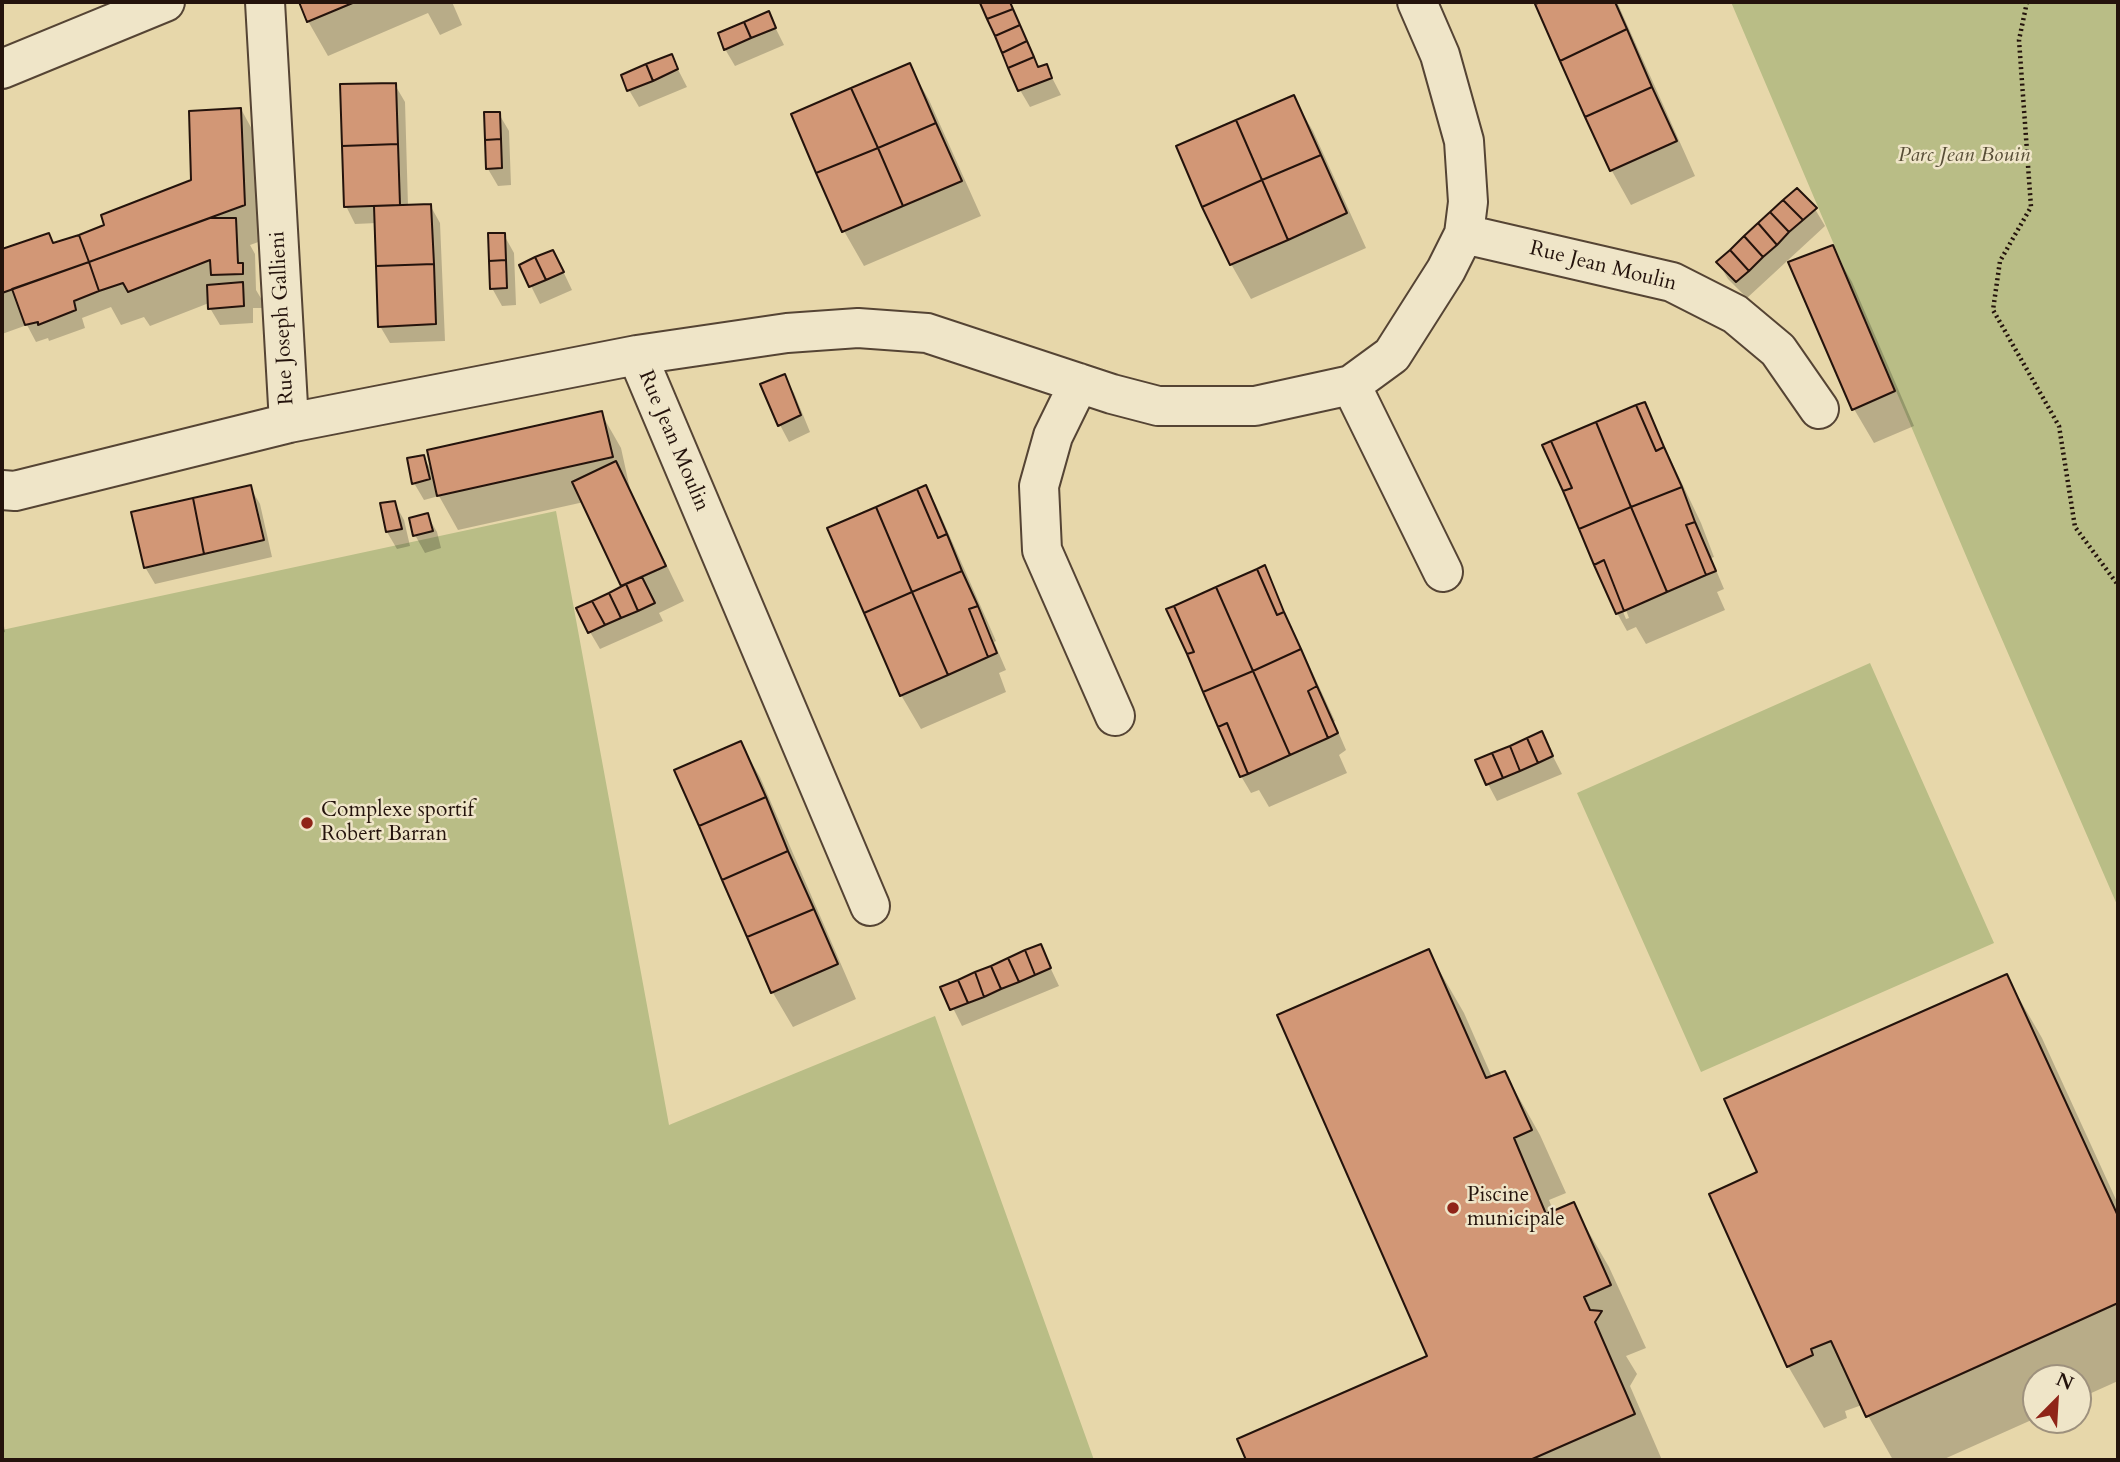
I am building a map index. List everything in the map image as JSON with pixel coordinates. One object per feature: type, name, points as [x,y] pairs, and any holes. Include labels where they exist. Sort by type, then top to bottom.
[{"type":"street","points":[[2,69],[165,2]]},
{"type":"street","name":"Rue Joseph Gallieni","points":[[2,490],[15,491],[289,423],[265,2]]},
{"type":"street","name":"Rue Jean Moulin","points":[[870,906],[637,355],[787,332],[858,328],[927,333],[1158,406],[1255,406],[1352,385],[1392,355],[1446,270],[1464,234],[1468,202],[1464,141],[1440,55],[1417,2]]},
{"type":"street","name":"Rue Jean Moulin","points":[[1464,234],[1672,282],[1735,314],[1778,350],[1819,409]]},
{"type":"street","points":[[289,423],[637,355]]},
{"type":"street","points":[[1079,383],[1053,436],[1039,486],[1042,550],[1115,716]]},
{"type":"street","points":[[1352,385],[1443,572]]},
{"type":"path","points":[[2027,2],[2019,40],[2031,207],[2000,261],[1993,310],[2059,426],[2075,527],[2118,585]]},
{"type":"green space","name":"Parc Jean Bouin","points":[[1731,2],[2118,2],[2118,907],[1978,584]]},
{"type":"green space","name":"Complexe sportif Robert Barran","points":[[556,511],[669,1125],[935,1016],[1094,1460],[2,1460],[2,630]]},
{"type":"green space","points":[[1870,663],[1994,943],[1701,1072],[1577,793]]},
{"type":"building","points":[[299,2],[355,2],[307,22]]},
{"type":"building","points":[[1010,2],[1013,9],[987,19],[980,3]]},
{"type":"building","points":[[1615,2],[1627,29],[1560,61],[1535,4]]},
{"type":"building","points":[[1013,9],[1020,25],[995,36],[987,19]]},
{"type":"building","points":[[769,11],[776,28],[751,38],[744,22]]},
{"type":"building","points":[[744,22],[751,38],[724,50],[718,33]]},
{"type":"building","points":[[1020,25],[1027,41],[1002,53],[995,36]]},
{"type":"building","points":[[1627,29],[1652,87],[1585,117],[1560,61]]},
{"type":"building","points":[[1027,41],[1034,57],[1008,68],[1002,53]]},
{"type":"building","points":[[672,54],[678,69],[653,81],[646,64]]},
{"type":"building","points":[[1034,57],[1038,67],[1047,64],[1052,78],[1018,91],[1008,68]]},
{"type":"building","points":[[910,63],[936,123],[878,148],[851,88]]},
{"type":"building","points":[[646,64],[653,81],[627,91],[621,75]]},
{"type":"building","points":[[396,83],[398,144],[342,146],[340,84]]},
{"type":"building","points":[[1652,87],[1677,141],[1610,171],[1585,117]]},
{"type":"building","points":[[851,88],[878,148],[816,173],[791,114]]},
{"type":"building","points":[[1294,95],[1321,155],[1262,180],[1236,120]]},
{"type":"building","points":[[241,108],[245,205],[89,262],[79,235],[104,225],[101,215],[191,180],[189,111]]},
{"type":"building","points":[[484,112],[500,112],[501,139],[485,140]]},
{"type":"building","points":[[1236,120],[1262,180],[1202,207],[1176,146]]},
{"type":"building","points":[[936,123],[962,181],[903,206],[878,148]]},
{"type":"building","points":[[501,139],[502,168],[486,169],[485,140]]},
{"type":"building","points":[[398,144],[400,205],[344,207],[342,146]]},
{"type":"building","points":[[878,148],[903,206],[842,232],[816,173]]},
{"type":"building","points":[[1321,155],[1347,213],[1288,240],[1262,180]]},
{"type":"building","points":[[1262,180],[1288,240],[1230,265],[1202,207]]},
{"type":"building","points":[[1797,188],[1817,208],[1803,220],[1783,200]]},
{"type":"building","points":[[1783,200],[1803,220],[1789,232],[1770,212]]},
{"type":"building","points":[[431,204],[434,264],[376,266],[374,206]]},
{"type":"building","points":[[1770,212],[1789,232],[1777,245],[1758,223]]},
{"type":"building","points":[[210,218],[236,218],[238,263],[243,263],[243,274],[211,275],[210,260],[128,292],[123,283],[99,291],[89,262]]},
{"type":"building","points":[[1758,223],[1777,245],[1763,257],[1744,236]]},
{"type":"building","points":[[49,233],[53,243],[79,235],[89,262],[2,293],[2,249]]},
{"type":"building","points":[[488,233],[505,233],[506,260],[489,261]]},
{"type":"building","points":[[1744,236],[1763,257],[1749,271],[1730,250]]},
{"type":"building","points":[[1833,245],[1895,391],[1852,410],[1788,262]]},
{"type":"building","points":[[553,250],[564,272],[546,280],[535,257]]},
{"type":"building","points":[[1730,250],[1749,271],[1736,282],[1716,262]]},
{"type":"building","points":[[535,257],[546,280],[529,287],[519,265]]},
{"type":"building","points":[[506,260],[507,288],[490,289],[489,261]]},
{"type":"building","points":[[89,262],[99,291],[74,301],[76,310],[38,325],[38,322],[25,325],[12,289]]},
{"type":"building","points":[[434,264],[436,324],[378,327],[376,266]]},
{"type":"building","points":[[243,282],[244,306],[208,309],[207,285]]},
{"type":"building","points":[[785,374],[801,415],[778,426],[760,384]]},
{"type":"building","points":[[1645,402],[1664,447],[1656,451],[1636,405]]},
{"type":"building","points":[[1636,405],[1656,451],[1664,447],[1682,487],[1631,507],[1596,422]]},
{"type":"building","points":[[602,411],[613,457],[437,496],[427,450]]},
{"type":"building","points":[[1596,422],[1631,507],[1579,529],[1563,491],[1572,488],[1551,441]]},
{"type":"building","points":[[1551,441],[1572,488],[1563,491],[1542,445]]},
{"type":"building","points":[[424,455],[430,479],[412,484],[407,458]]},
{"type":"building","points":[[616,461],[666,566],[621,586],[572,482]]},
{"type":"building","points":[[251,485],[264,540],[204,554],[193,498]]},
{"type":"building","points":[[926,485],[947,534],[938,538],[917,489]]},
{"type":"building","points":[[1682,487],[1695,522],[1686,525],[1706,575],[1667,592],[1631,507]]},
{"type":"building","points":[[917,489],[938,538],[947,534],[962,571],[912,592],[876,507]]},
{"type":"building","points":[[193,498],[204,554],[144,568],[131,512]]},
{"type":"building","points":[[395,501],[402,529],[386,532],[380,503]]},
{"type":"building","points":[[876,507],[912,592],[864,613],[827,528]]},
{"type":"building","points":[[1631,507],[1667,592],[1624,611],[1604,560],[1594,565],[1579,529]]},
{"type":"building","points":[[428,513],[433,531],[413,536],[409,518]]},
{"type":"building","points":[[1695,522],[1716,571],[1706,575],[1686,525]]},
{"type":"building","points":[[1604,560],[1624,611],[1616,614],[1594,565]]},
{"type":"building","points":[[1265,565],[1284,612],[1277,615],[1257,569]]},
{"type":"building","points":[[1257,569],[1277,615],[1284,612],[1301,649],[1253,671],[1216,587]]},
{"type":"building","points":[[962,571],[978,606],[969,609],[988,657],[948,675],[912,592]]},
{"type":"building","points":[[642,577],[655,603],[638,611],[626,584]]},
{"type":"building","points":[[626,584],[638,611],[621,618],[609,593]]},
{"type":"building","points":[[1216,587],[1253,671],[1203,692],[1187,654],[1194,652],[1174,606]]},
{"type":"building","points":[[912,592],[948,675],[900,696],[864,613]]},
{"type":"building","points":[[609,593],[621,618],[605,625],[592,601]]},
{"type":"building","points":[[592,601],[605,625],[588,633],[576,608]]},
{"type":"building","points":[[978,606],[997,653],[988,657],[969,609]]},
{"type":"building","points":[[1174,606],[1194,652],[1187,654],[1166,609]]},
{"type":"building","points":[[1301,649],[1317,686],[1308,691],[1328,738],[1290,755],[1253,671]]},
{"type":"building","points":[[1253,671],[1290,755],[1248,774],[1227,723],[1218,727],[1203,692]]},
{"type":"building","points":[[1317,686],[1338,733],[1328,738],[1308,691]]},
{"type":"building","points":[[1227,723],[1248,774],[1240,777],[1218,727]]},
{"type":"building","points":[[1542,731],[1553,756],[1538,763],[1527,738]]},
{"type":"building","points":[[1527,738],[1538,763],[1520,771],[1510,746]]},
{"type":"building","points":[[741,741],[766,797],[699,826],[674,770]]},
{"type":"building","points":[[1510,746],[1520,771],[1503,778],[1492,753]]},
{"type":"building","points":[[1492,753],[1503,778],[1486,785],[1475,760]]},
{"type":"building","points":[[766,797],[788,851],[722,880],[699,826]]},
{"type":"building","points":[[788,851],[814,909],[747,937],[722,880]]},
{"type":"building","points":[[814,909],[838,964],[771,993],[747,937]]},
{"type":"building","points":[[1041,944],[1051,968],[1035,975],[1025,950]]},
{"type":"building","name":"Piscine municipale","points":[[1429,949],[1486,1078],[1505,1071],[1532,1130],[1514,1138],[1546,1214],[1574,1202],[1611,1285],[1584,1297],[1590,1310],[1602,1311],[1595,1322],[1635,1414],[1530,1460],[1246,1460],[1237,1439],[1427,1356],[1277,1015]]},
{"type":"building","points":[[1025,950],[1035,975],[1019,982],[1008,958]]},
{"type":"building","points":[[1008,958],[1019,982],[1001,989],[991,966]]},
{"type":"building","points":[[991,966],[1001,989],[984,997],[975,972]]},
{"type":"building","points":[[975,972],[984,997],[968,1003],[958,980]]},
{"type":"building","points":[[2007,974],[2118,1216],[2118,1303],[1866,1417],[1831,1341],[1811,1349],[1813,1355],[1787,1367],[1709,1194],[1757,1172],[1724,1099]]},
{"type":"building","points":[[958,980],[968,1003],[950,1010],[940,987]]},
{"type":"place","name":"Complexe sportif Robert Barran","points":[[307,823]]},
{"type":"place","name":"Piscine municipale","points":[[1453,1208]]}]
